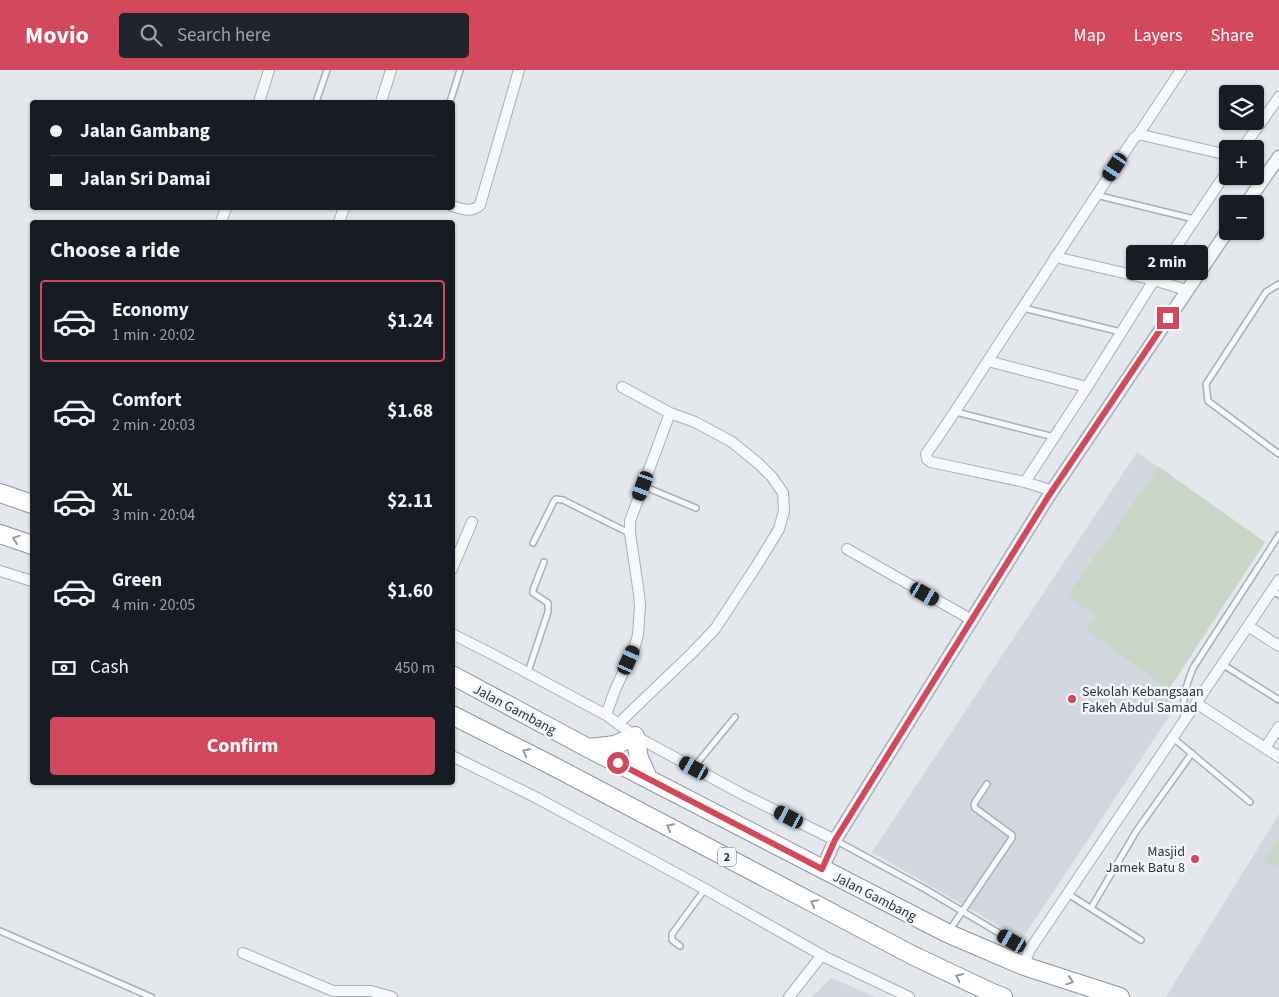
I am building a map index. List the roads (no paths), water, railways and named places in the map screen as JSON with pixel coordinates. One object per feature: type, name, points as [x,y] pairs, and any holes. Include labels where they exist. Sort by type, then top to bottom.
[{"type":"highway","points":[[0,493],[30,503]]},
{"type":"highway","points":[[0,534],[30,544]]},
{"type":"highway","name":"Jalan Gambang","points":[[455,677],[588,748],[947,933],[1027,958],[1120,997]]},
{"type":"highway","name":"2","points":[[455,717],[569,774],[912,955],[1003,997]]},
{"type":"highway","points":[[588,748],[615,745],[635,736],[639,758],[648,778]]},
{"type":"street","points":[[260,100],[269,70]]},
{"type":"street","points":[[382,100],[391,70]]},
{"type":"street","points":[[455,207],[469,210],[480,205],[519,70]]},
{"type":"street","points":[[1053,490],[932,462],[927,459],[926,454],[956,412],[1096,195],[1134,138],[1138,136],[1181,70]]},
{"type":"street","points":[[1248,140],[1279,97]]},
{"type":"street","points":[[1138,136],[1142,135],[1219,153]]},
{"type":"street","points":[[1252,195],[1279,157]]},
{"type":"street","points":[[1025,482],[1154,280],[1219,183]]},
{"type":"street","points":[[822,869],[835,840],[1053,490],[1221,240]]},
{"type":"street","points":[[1056,257],[1154,280],[1186,290]]},
{"type":"street","points":[[988,361],[1087,387]]},
{"type":"street","points":[[618,724],[692,653],[714,629],[779,529],[784,511],[783,493],[772,477],[732,442],[694,422],[670,413],[622,387]]},
{"type":"street","points":[[606,715],[638,635],[640,606],[630,521],[670,413]]},
{"type":"street","points":[[455,562],[472,522]]},
{"type":"street","points":[[846,549],[972,620]]},
{"type":"street","points":[[0,571],[30,580]]},
{"type":"street","points":[[1027,958],[1222,664],[1248,626],[1276,593],[1279,580]]},
{"type":"street","points":[[1248,626],[1279,646]]},
{"type":"street","points":[[455,636],[606,715],[635,736],[742,794],[835,840]]},
{"type":"street","points":[[1196,703],[1279,757]]},
{"type":"street","points":[[1264,748],[1279,727]]},
{"type":"street","points":[[455,757],[537,798],[822,955],[909,997]]},
{"type":"street","points":[[244,953],[332,994],[371,992],[392,997]]},
{"type":"street","points":[[789,997],[822,955]]},
{"type":"lane","points":[[317,100],[327,70]]},
{"type":"lane","points":[[451,100],[460,70]]},
{"type":"lane","points":[[1096,195],[1195,219]]},
{"type":"lane","points":[[1279,284],[1266,292],[1206,384],[1208,401],[1279,454]]},
{"type":"lane","points":[[1022,308],[1121,332]]},
{"type":"lane","points":[[956,412],[1054,437]]},
{"type":"lane","points":[[643,486],[696,508]]},
{"type":"lane","points":[[533,544],[554,501],[558,499],[630,533]]},
{"type":"lane","points":[[1185,720],[1183,704],[1186,685],[1193,668],[1279,535]]},
{"type":"lane","points":[[527,673],[548,612],[548,603],[533,593],[532,590],[544,562]]},
{"type":"lane","points":[[1222,664],[1279,700]]},
{"type":"lane","points":[[694,768],[735,717]]},
{"type":"lane","points":[[1173,738],[1250,802]]},
{"type":"lane","points":[[1091,908],[1137,830],[1192,753]]},
{"type":"lane","points":[[947,933],[1012,838],[1012,835],[975,808],[975,802],[987,784]]},
{"type":"lane","points":[[835,840],[962,911],[1027,958]]},
{"type":"lane","points":[[680,946],[672,940],[672,934],[705,889]]},
{"type":"lane","points":[[1068,894],[1141,940]]},
{"type":"lane","points":[[0,932],[151,997]]},
{"type":"place","name":"Sekolah Kebangsaan Fakeh Abdul Samad","points":[[1072,699]]},
{"type":"place","name":"Masjid Jamek Batu 8","points":[[1195,859]]}]
